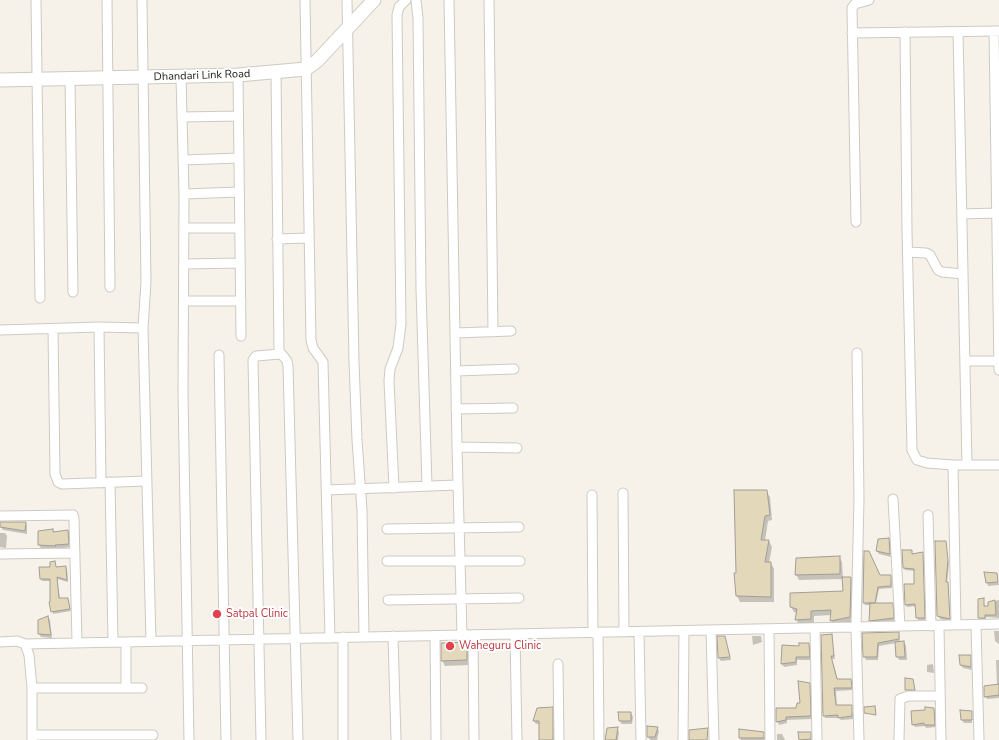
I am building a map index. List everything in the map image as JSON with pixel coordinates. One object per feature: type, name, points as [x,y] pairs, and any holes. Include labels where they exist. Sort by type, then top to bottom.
[{"type":"street","points":[[36,0],[40,298]]},
{"type":"street","points":[[107,0],[110,286]]},
{"type":"street","points":[[142,0],[146,282],[143,328],[151,641]]},
{"type":"street","points":[[305,0],[311,340],[313,348],[323,362],[330,638]]},
{"type":"street","points":[[347,0],[354,362],[357,440],[361,490],[364,636]]},
{"type":"street","points":[[306,69],[317,61],[374,0]]},
{"type":"street","points":[[394,488],[389,381],[390,369],[398,348],[401,324],[397,14],[399,7],[406,0]]},
{"type":"street","points":[[416,0],[418,18],[422,335],[427,486]]},
{"type":"street","points":[[450,0],[456,447],[462,635]]},
{"type":"street","points":[[489,0],[493,332]]},
{"type":"street","points":[[856,222],[852,33],[853,6],[868,0]]},
{"type":"street","points":[[852,33],[996,31],[996,213],[999,370]]},
{"type":"street","points":[[906,32],[912,450],[917,460],[927,463],[953,465],[999,465]]},
{"type":"street","points":[[958,32],[967,465]]},
{"type":"street","name":"Dhandari Link Road","points":[[0,80],[107,79],[238,75],[276,73],[306,69]]},
{"type":"street","points":[[276,73],[277,239],[280,354],[287,361],[288,366],[291,524],[296,638],[298,740]]},
{"type":"street","points":[[238,75],[241,336]]},
{"type":"street","points":[[181,76],[185,301],[183,385],[189,740]]},
{"type":"street","points":[[70,79],[73,292]]},
{"type":"street","points":[[182,117],[238,116]]},
{"type":"street","points":[[183,160],[239,158]]},
{"type":"street","points":[[184,194],[239,192]]},
{"type":"street","points":[[962,214],[996,213]]},
{"type":"street","points":[[184,228],[240,228]]},
{"type":"street","points":[[277,239],[309,238]]},
{"type":"street","points":[[908,252],[926,253],[930,255],[938,270],[942,272],[964,274]]},
{"type":"street","points":[[184,264],[240,263]]},
{"type":"street","points":[[185,301],[241,302]]},
{"type":"street","points":[[0,330],[99,327],[143,328]]},
{"type":"street","points":[[99,327],[105,483],[114,642]]},
{"type":"street","points":[[53,329],[56,479],[62,484],[147,481]]},
{"type":"street","points":[[455,333],[511,331]]},
{"type":"street","points":[[857,353],[859,499],[856,627],[859,740]]},
{"type":"street","points":[[261,740],[253,360],[256,356],[280,354]]},
{"type":"street","points":[[219,355],[226,740]]},
{"type":"street","points":[[965,361],[999,361]]},
{"type":"street","points":[[456,371],[514,370]]},
{"type":"street","points":[[456,409],[513,408]]},
{"type":"street","points":[[456,447],[517,448]]},
{"type":"street","points":[[953,465],[956,625]]},
{"type":"street","points":[[327,490],[458,486]]},
{"type":"street","points":[[623,493],[624,632]]},
{"type":"street","points":[[592,495],[599,740]]},
{"type":"street","points":[[893,499],[900,626]]},
{"type":"street","points":[[0,516],[73,515],[77,642]]},
{"type":"street","points":[[928,515],[940,696],[941,740]]},
{"type":"street","points":[[387,529],[519,527]]},
{"type":"street","points":[[0,554],[75,553]]},
{"type":"street","points":[[387,561],[520,561]]},
{"type":"street","points":[[388,600],[519,598]]},
{"type":"street","points":[[0,642],[17,641],[25,644],[224,639],[258,640],[364,636],[515,635],[999,624]]},
{"type":"street","points":[[976,625],[979,740]]},
{"type":"street","points":[[769,629],[770,740]]},
{"type":"street","points":[[815,629],[817,740]]},
{"type":"street","points":[[684,631],[684,740]]},
{"type":"street","points":[[711,631],[714,740]]},
{"type":"street","points":[[639,632],[641,740]]},
{"type":"street","points":[[473,635],[474,740]]},
{"type":"street","points":[[515,635],[517,740]]},
{"type":"street","points":[[393,636],[396,740]]},
{"type":"street","points":[[435,636],[436,740]]},
{"type":"street","points":[[343,637],[343,740]]},
{"type":"street","points":[[126,642],[126,688]]},
{"type":"street","points":[[25,644],[29,654],[32,688],[32,738],[153,735]]},
{"type":"street","points":[[558,664],[559,740]]},
{"type":"street","points":[[32,688],[142,688]]},
{"type":"street","points":[[899,740],[900,699],[908,696],[940,696]]},
{"type":"building","points":[[734,490],[767,490],[770,515],[765,516],[761,540],[769,540],[765,562],[771,562],[771,597],[736,596],[734,573],[736,573]]},
{"type":"building","points":[[0,522],[26,522],[25,531],[0,527]]},
{"type":"building","points":[[53,529],[53,532],[68,530],[69,544],[55,545],[56,546],[38,545],[38,531]]},
{"type":"building","points":[[889,538],[890,554],[876,551],[878,539]]},
{"type":"building","points":[[935,541],[946,541],[948,560],[946,582],[948,582],[950,619],[937,616]]},
{"type":"building","points":[[902,550],[912,550],[912,554],[923,552],[925,618],[916,618],[915,604],[905,605],[904,584],[914,584],[914,569],[903,568]]},
{"type":"building","points":[[864,551],[869,551],[880,575],[891,575],[891,586],[878,587],[875,603],[863,603]]},
{"type":"building","points":[[840,556],[840,574],[795,575],[796,558]]},
{"type":"building","points":[[55,561],[56,567],[66,566],[67,580],[57,577],[59,598],[68,598],[70,609],[51,612],[49,602],[50,579],[40,579],[39,567],[50,567],[50,562]]},
{"type":"building","points":[[984,572],[997,573],[998,582],[986,583]]},
{"type":"building","points":[[842,577],[851,577],[850,617],[830,621],[831,610],[811,611],[811,619],[795,620],[797,609],[790,607],[790,593],[843,591]]},
{"type":"building","points":[[984,598],[984,606],[988,606],[988,602],[995,600],[996,615],[985,615],[985,618],[978,618],[978,599]]},
{"type":"building","points":[[870,603],[893,603],[894,618],[869,621]]},
{"type":"building","points":[[48,616],[51,635],[38,634],[38,620]]},
{"type":"building","points":[[899,632],[899,639],[878,643],[877,657],[863,657],[862,633]]},
{"type":"building","points":[[832,634],[834,656],[831,656],[837,679],[851,679],[852,688],[834,688],[836,705],[852,705],[852,716],[838,718],[838,715],[823,716],[821,635]]},
{"type":"building","points":[[717,636],[725,636],[730,657],[718,658]]},
{"type":"building","points":[[904,641],[905,657],[896,657],[895,642]]},
{"type":"building","points":[[467,642],[467,660],[441,661],[441,643]]},
{"type":"building","points":[[799,643],[809,643],[810,657],[796,657],[796,662],[781,664],[782,645],[799,646]]},
{"type":"building","points":[[959,655],[971,655],[971,667],[960,665]]},
{"type":"building","points":[[905,678],[913,679],[915,690],[905,690]]},
{"type":"building","points":[[798,681],[810,683],[811,716],[786,717],[786,720],[776,722],[776,708],[796,708],[797,703],[800,703]]},
{"type":"building","points":[[999,684],[999,695],[984,697],[984,686]]},
{"type":"building","points":[[875,706],[876,715],[864,713],[864,707]]},
{"type":"building","points":[[553,707],[553,740],[539,740],[539,721],[533,721],[537,708]]},
{"type":"building","points":[[925,707],[934,708],[935,725],[924,725],[924,723],[912,725],[911,711],[925,710]]},
{"type":"building","points":[[960,710],[972,711],[972,720],[961,720]]},
{"type":"building","points":[[618,712],[631,712],[631,721],[619,721]]},
{"type":"building","points":[[647,726],[658,727],[655,737],[647,737]]},
{"type":"building","points":[[618,727],[616,740],[605,740],[607,728]]},
{"type":"building","points":[[708,728],[707,740],[689,740],[689,730]]},
{"type":"building","points":[[739,729],[764,732],[764,738],[739,738]]},
{"type":"building","points":[[798,732],[811,732],[811,739],[799,740]]},
{"type":"place","name":"Satpal Clinic","points":[[217,614]]},
{"type":"place","name":"Waheguru Clinic","points":[[450,646]]}]
